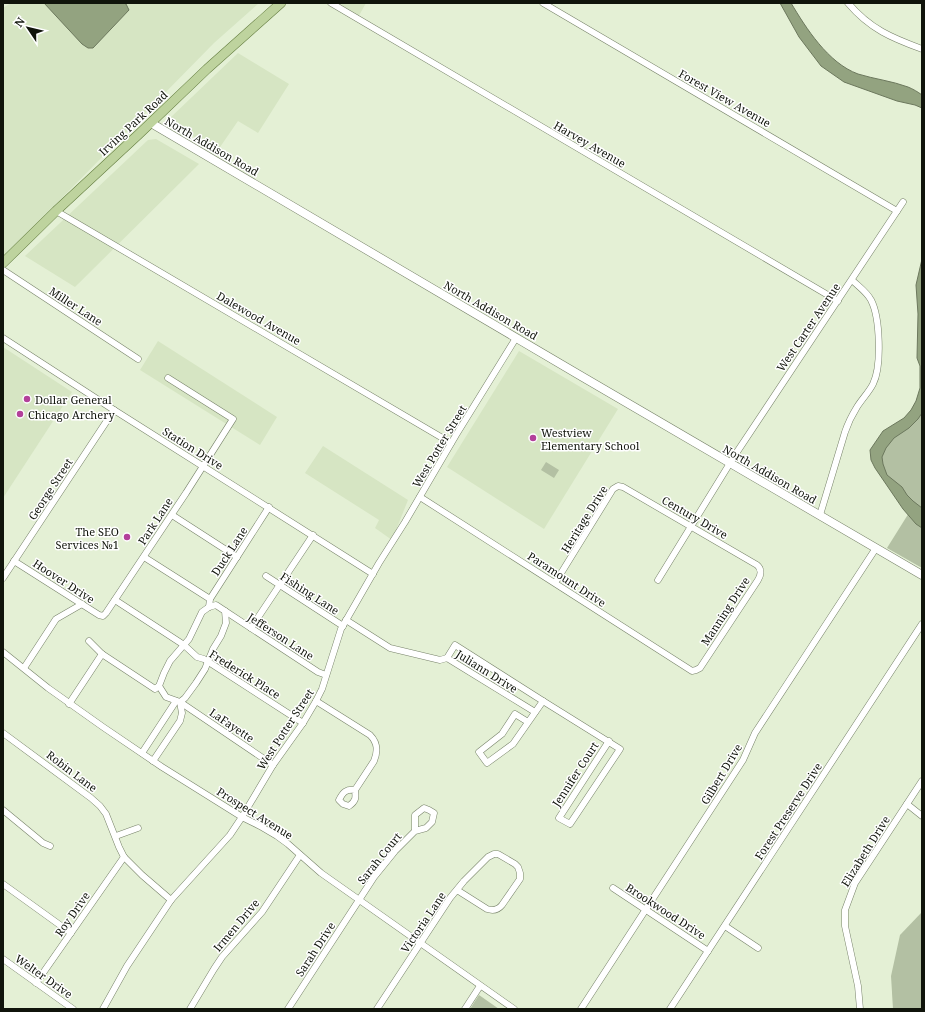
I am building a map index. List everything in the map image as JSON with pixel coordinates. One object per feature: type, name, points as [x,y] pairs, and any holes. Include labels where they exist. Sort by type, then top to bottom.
[{"type":"main road","name":"Irving Park Road","points":[[3,263],[56,211],[213,64],[281,3]]},
{"type":"street","name":"Harvey Avenue","points":[[332,3],[838,301]]},
{"type":"street","name":"Forest View Avenue","points":[[543,3],[897,211]]},
{"type":"street","points":[[848,3],[855,11],[883,33],[896,40],[922,49]]},
{"type":"street","name":"North Addison Road","points":[[151,123],[922,575]]},
{"type":"street","name":"West Carter Avenue","points":[[658,580],[730,463],[903,202]]},
{"type":"street","name":"Dalewood Avenue","points":[[56,211],[452,443]]},
{"type":"street","name":"Miller Lane","points":[[3,270],[138,359]]},
{"type":"street","points":[[820,515],[848,424],[874,383],[878,366],[879,350],[875,310],[867,293],[852,280]]},
{"type":"street","name":"Station Drive","points":[[3,338],[373,574]]},
{"type":"street","name":"West Potter Street","points":[[102,1009],[127,966],[171,900],[230,835],[273,765],[316,701],[322,689],[344,623],[516,338]]},
{"type":"street","name":"Park Lane","points":[[103,616],[172,515],[233,419],[168,378]]},
{"type":"street","name":"George Street","points":[[3,578],[114,410]]},
{"type":"street","name":"Century Drive","points":[[618,486],[624,487],[757,565],[760,569]]},
{"type":"street","name":"Heritage Drive","points":[[555,583],[613,489],[618,486]]},
{"type":"street","name":"Paramount Drive","points":[[420,496],[692,671],[700,668],[703,663]]},
{"type":"street","name":"Duck Lane","points":[[209,607],[210,599],[269,507]]},
{"type":"street","points":[[172,515],[237,557]]},
{"type":"street","points":[[251,628],[313,535]]},
{"type":"street","name":"Gilbert Drive","points":[[581,1009],[743,760],[755,733],[876,548]]},
{"type":"street","points":[[144,557],[210,599]]},
{"type":"street","name":"Hoover Drive","points":[[14,561],[99,615],[103,616]]},
{"type":"street","name":"Manning Drive","points":[[703,663],[760,577],[760,569]]},
{"type":"street","name":"Fishing Lane","points":[[266,576],[344,623]]},
{"type":"street","name":"Frederick Place","points":[[115,600],[184,646],[197,657],[204,659],[302,723]]},
{"type":"street","points":[[24,668],[56,619],[82,604]]},
{"type":"street","name":"Jefferson Lane","points":[[209,607],[216,605],[318,672],[326,675]]},
{"type":"street","points":[[89,641],[102,654],[155,689],[159,686],[170,661],[189,639],[202,612],[209,607]]},
{"type":"street","points":[[142,753],[178,701],[185,698],[196,683],[221,636],[226,623],[225,612]]},
{"type":"street","name":"Juliann Drive","points":[[344,623],[390,648],[440,660],[447,658],[535,712]]},
{"type":"street","name":"Forest Preserve Drive","points":[[670,1009],[922,624]]},
{"type":"street","points":[[447,658],[455,645],[542,701],[609,741]]},
{"type":"street","name":"Prospect Avenue","points":[[3,652],[69,704],[153,761],[288,844],[321,873],[514,1009]]},
{"type":"street","points":[[69,704],[102,654]]},
{"type":"street","name":"LaFayette","points":[[159,686],[166,697],[178,701],[273,765]]},
{"type":"street","points":[[153,761],[180,721],[182,713],[178,701]]},
{"type":"street","points":[[316,701],[370,735],[375,742],[377,750],[374,761],[355,790]]},
{"type":"street","points":[[528,722],[515,714],[502,734],[479,752],[487,763],[513,744],[535,712],[542,701]]},
{"type":"street","name":"Robin Lane","points":[[3,733],[100,806],[106,814],[124,857],[171,900]]},
{"type":"street","name":"Jennifer Court","points":[[609,741],[620,749],[570,824],[559,818],[609,741]]},
{"type":"street","name":"Elizabeth Drive","points":[[860,1009],[858,986],[845,926],[845,910],[855,883],[922,781]]},
{"type":"street","points":[[907,804],[922,816]]},
{"type":"street","points":[[3,810],[43,843],[50,846]]},
{"type":"street","points":[[116,836],[138,828]]},
{"type":"street","name":"Sarah Court","points":[[359,900],[394,851],[415,831]]},
{"type":"street","name":"Victoria Lane","points":[[377,1009],[450,898],[464,880],[488,857],[494,854],[502,856],[515,864],[520,873],[520,879],[500,908],[495,910],[487,909],[457,890]]},
{"type":"street","name":"Irmen Drive","points":[[190,1009],[222,957],[262,912],[300,855]]},
{"type":"street","name":"Roy Drive","points":[[36,983],[124,857]]},
{"type":"street","points":[[3,884],[71,933]]},
{"type":"street","name":"Brookwood Drive","points":[[613,888],[708,951]]},
{"type":"street","name":"Sarah Drive","points":[[288,1009],[359,900]]},
{"type":"street","points":[[725,926],[758,948]]},
{"type":"street","name":"Welter Drive","points":[[3,959],[73,1009]]},
{"type":"street","points":[[465,1009],[480,986]]},
{"type":"shaded area","points":[[11,3],[259,3],[214,43],[3,258],[3,8]]},
{"type":"shaded area","points":[[44,3],[124,3],[129,10],[93,48],[88,48],[82,44]]},
{"type":"shaded area","points":[[325,3],[366,3],[356,21]]},
{"type":"shaded area","points":[[780,3],[791,3],[811,34],[837,62],[858,74],[896,83],[914,90],[922,95],[922,108],[897,101],[844,82],[821,66],[799,37]]},
{"type":"shaded area","points":[[238,53],[289,84],[258,133],[238,121],[218,150],[171,124],[170,118]]},
{"type":"shaded area","points":[[156,139],[199,164],[75,287],[25,256],[148,140]]},
{"type":"shaded area","points":[[922,259],[922,413],[909,428],[894,438],[886,448],[882,457],[887,475],[902,487],[907,495],[922,508],[922,528],[916,524],[903,509],[875,468],[871,460],[870,450],[883,431],[904,418],[911,410],[916,401],[920,388],[920,366],[917,358],[918,314],[916,285]]},
{"type":"shaded area","points":[[158,341],[277,417],[260,445],[140,370]]},
{"type":"shaded area","points":[[3,347],[72,392],[3,498]]},
{"type":"shaded area","name":"Westview Elementary School","points":[[519,351],[618,409],[544,529],[447,467]]},
{"type":"shaded area","points":[[922,404],[922,568],[887,548],[912,508],[879,469],[880,447]]},
{"type":"shaded area","points":[[323,446],[408,500],[392,540],[375,528],[379,520],[305,473]]},
{"type":"shaded area","points":[[546,462],[559,470],[554,478],[541,470]]},
{"type":"shaded area","points":[[922,912],[922,1009],[893,1009],[891,976],[900,935]]},
{"type":"shaded area","points":[[479,995],[499,1009],[470,1009]]},
{"type":"place","name":"Dollar General","points":[[27,399]]},
{"type":"place","name":"Chicago Archery","points":[[20,414]]},
{"type":"place","name":"Westview Elementary School","points":[[533,438]]},
{"type":"place","name":"The SEO Services №1","points":[[127,537]]}]
